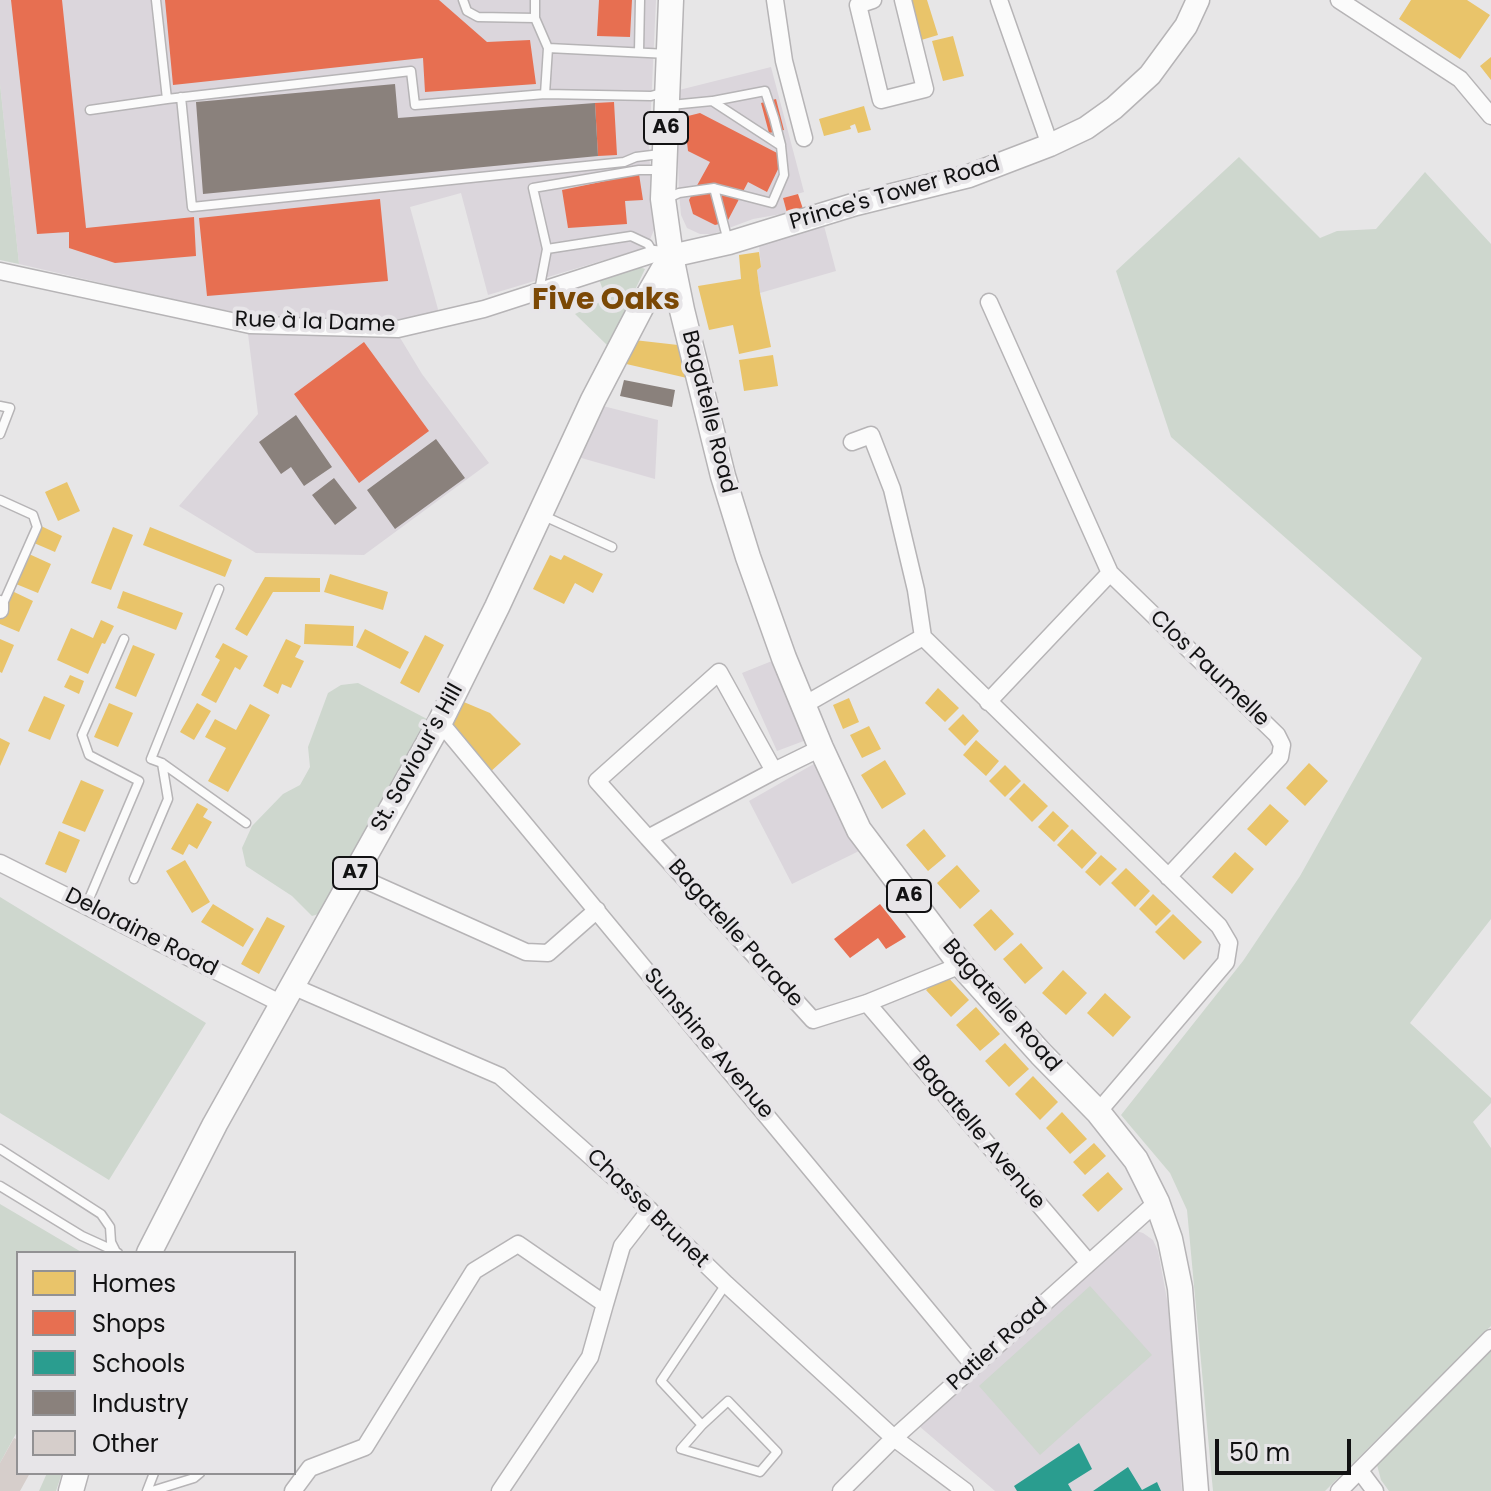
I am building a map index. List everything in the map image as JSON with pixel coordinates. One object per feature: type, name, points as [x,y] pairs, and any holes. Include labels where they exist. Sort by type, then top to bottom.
[{"type":"main road","name":"A6","points":[[663,255],[671,0]]},
{"type":"main road","name":"Prince's Tower Road","points":[[663,255],[729,243],[856,204],[969,176],[1086,128],[1114,108],[1150,75],[1186,26],[1198,0]]},
{"type":"main road","name":"Bagatelle Road","points":[[663,255],[682,310],[734,517],[784,658],[859,830],[961,965],[1098,1112],[1136,1160],[1157,1202],[1170,1239],[1180,1288],[1196,1491]]},
{"type":"main road","name":"St. Saviour's Hill","points":[[150,1251],[201,1150],[440,722],[663,255]]},
{"type":"main road","points":[[639,310],[656,297],[670,299],[682,310]]},
{"type":"street","points":[[775,0],[784,61],[804,138]]},
{"type":"street","points":[[873,0],[858,5],[881,100],[925,89],[903,0]]},
{"type":"street","points":[[999,0],[1050,145]]},
{"type":"street","points":[[1339,0],[1460,79],[1491,116]]},
{"type":"street","name":"Rue à la Dame","points":[[0,271],[250,325],[398,329],[484,309],[663,255]]},
{"type":"street","name":"Clos Paumelle","points":[[989,302],[1110,573],[1277,735],[1282,745],[1280,757],[1168,877]]},
{"type":"street","points":[[852,442],[871,435],[892,489],[916,590],[923,637],[1219,926],[1229,943],[1226,962],[1098,1112]]},
{"type":"street","points":[[988,702],[1110,573]]},
{"type":"street","points":[[804,705],[923,637]]},
{"type":"street","name":"Bagatelle Parade","points":[[774,771],[719,672],[597,781],[813,1020],[867,1003],[961,965]]},
{"type":"street","name":"Sunshine Avenue","points":[[440,722],[974,1366]]},
{"type":"street","name":"Bagatelle Parade","points":[[648,838],[821,748]]},
{"type":"street","name":"Deloraine Road","points":[[0,863],[86,906],[287,995]]},
{"type":"street","points":[[354,875],[526,952],[548,953],[597,910]]},
{"type":"street","name":"Chasse Brunet","points":[[287,995],[500,1076],[650,1210],[894,1438],[965,1491]]},
{"type":"street","name":"Bagatelle Avenue","points":[[867,1003],[1089,1263]]},
{"type":"street","name":"Patier Road","points":[[841,1491],[894,1438],[1157,1202]]},
{"type":"street","points":[[500,1491],[590,1357],[622,1246],[650,1210]]},
{"type":"street","points":[[293,1491],[310,1468],[365,1447],[474,1271],[518,1244],[605,1304]]},
{"type":"street","points":[[1339,1491],[1491,1338]]},
{"type":"street","points":[[1360,1471],[1375,1491]]},
{"type":"lane","points":[[156,0],[167,99]]},
{"type":"lane","points":[[463,0],[467,11],[478,17],[535,18]]},
{"type":"lane","points":[[535,0],[535,18],[548,48],[545,94]]},
{"type":"lane","points":[[639,52],[640,0]]},
{"type":"lane","points":[[548,48],[669,54]]},
{"type":"lane","points":[[90,110],[411,71],[415,105],[545,94],[651,96],[712,101],[765,91],[781,146],[784,175],[772,203],[714,188],[679,193],[663,199]]},
{"type":"lane","points":[[181,97],[192,207],[624,162],[636,157],[665,162]]},
{"type":"lane","points":[[712,101],[781,146]]},
{"type":"lane","points":[[539,291],[547,249],[533,188],[639,170],[665,162]]},
{"type":"lane","points":[[714,188],[729,243]]},
{"type":"lane","points":[[547,249],[631,236],[663,255]]},
{"type":"lane","points":[[0,406],[10,408],[0,434]]},
{"type":"lane","points":[[0,500],[33,515],[37,527],[0,607]]},
{"type":"lane","points":[[540,514],[612,547]]},
{"type":"lane","points":[[219,589],[151,759],[162,763],[246,823]]},
{"type":"lane","points":[[86,906],[139,781],[89,755],[82,735],[124,639]]},
{"type":"lane","points":[[134,879],[168,799],[162,763]]},
{"type":"lane","points":[[0,1149],[101,1214],[110,1227],[111,1242],[116,1251]]},
{"type":"lane","points":[[0,1186],[82,1236],[115,1251]]},
{"type":"lane","points":[[702,1425],[661,1381],[726,1284]]},
{"type":"lane","points":[[728,1401],[777,1452],[760,1472],[681,1449],[702,1425],[728,1401]]},
{"type":"lane","points":[[149,1491],[198,1475]]},
{"type":"shaded area","points":[[0,0],[656,0],[649,149],[654,230],[648,244],[641,249],[488,295],[461,193],[410,207],[439,313],[387,321],[261,317],[19,264],[0,84]]},
{"type":"shaded area","points":[[771,67],[804,192],[783,198],[787,213],[753,219],[713,234],[700,234],[687,228],[681,215],[679,193],[679,90]]},
{"type":"shaded area","points":[[0,84],[19,264],[0,260]]},
{"type":"shaded area","points":[[1239,157],[1320,238],[1337,231],[1376,229],[1425,172],[1491,244],[1491,919],[1410,1023],[1491,1098],[1491,1103],[1473,1122],[1491,1148],[1491,1326],[1325,1491],[1213,1491],[1187,1210],[1170,1173],[1121,1115],[1243,961],[1300,876],[1422,658],[1171,437],[1116,271]]},
{"type":"shaded area","points":[[823,222],[836,271],[760,293],[757,270],[761,267],[759,245]]},
{"type":"shaded area","points":[[634,265],[645,269],[608,346],[575,314],[606,299],[598,276]]},
{"type":"shaded area","points":[[259,330],[399,336],[422,374],[489,463],[364,555],[256,553],[179,506],[258,414],[248,334]]},
{"type":"shaded area","points":[[603,406],[658,420],[655,479],[578,457]]},
{"type":"shaded area","points":[[777,659],[809,739],[777,751],[742,673]]},
{"type":"shaded area","points":[[358,683],[427,719],[322,913],[312,916],[292,896],[246,866],[242,848],[252,826],[283,794],[300,785],[310,767],[308,747],[328,693],[341,685]]},
{"type":"shaded area","points":[[819,761],[859,851],[792,884],[749,801]]},
{"type":"shaded area","points":[[0,897],[206,1023],[109,1180],[0,1113]]},
{"type":"shaded area","points":[[0,1204],[80,1251],[16,1251],[16,1434],[0,1463]]},
{"type":"shaded area","points":[[1133,1230],[1153,1240],[1158,1251],[1169,1310],[1182,1491],[995,1491],[919,1426]]},
{"type":"shaded area","points":[[1090,1286],[1152,1355],[1040,1455],[979,1386]]},
{"type":"shaded area","points":[[1491,1351],[1491,1491],[1389,1491],[1381,1480],[1377,1465]]},
{"type":"shaded area","points":[[46,1475],[61,1475],[56,1491],[39,1491]]},
{"type":"building: Homes","points":[[906,0],[927,0],[938,35],[918,41]]},
{"type":"building: Homes","points":[[1411,0],[1467,0],[1490,15],[1460,59],[1399,19]]},
{"type":"building: Homes","points":[[953,36],[964,76],[943,81],[932,41]]},
{"type":"building: Homes","points":[[1491,57],[1491,80],[1480,66]]},
{"type":"building: Homes","points":[[864,106],[871,130],[858,133],[855,124],[850,126],[851,129],[824,136],[819,119]]},
{"type":"building: Homes","points":[[759,252],[761,267],[757,270],[771,347],[739,354],[733,325],[709,330],[698,286],[741,279],[739,255]]},
{"type":"building: Homes","points":[[634,340],[678,345],[687,378],[622,363]]},
{"type":"building: Homes","points":[[773,355],[778,386],[744,391],[739,360]]},
{"type":"building: Homes","points":[[67,482],[80,511],[58,521],[45,492]]},
{"type":"building: Homes","points":[[41,526],[62,536],[55,552],[34,543]]},
{"type":"building: Homes","points":[[113,527],[133,535],[111,590],[91,583]]},
{"type":"building: Homes","points":[[150,527],[232,560],[225,577],[143,545]]},
{"type":"building: Homes","points":[[29,554],[51,564],[38,593],[16,584]]},
{"type":"building: Homes","points":[[550,555],[561,560],[564,555],[603,574],[593,593],[575,583],[564,604],[533,589]]},
{"type":"building: Homes","points":[[330,574],[388,592],[383,610],[324,592]]},
{"type":"building: Homes","points":[[265,577],[320,578],[320,592],[273,592],[247,636],[235,629]]},
{"type":"building: Homes","points":[[12,591],[33,601],[19,632],[0,624]]},
{"type":"building: Homes","points":[[123,591],[183,613],[176,630],[117,608]]},
{"type":"building: Homes","points":[[101,620],[114,626],[105,644],[102,643],[88,674],[57,660],[71,628],[93,638]]},
{"type":"building: Homes","points":[[305,624],[354,626],[353,646],[304,644]]},
{"type":"building: Homes","points":[[365,629],[409,652],[400,669],[356,647]]},
{"type":"building: Homes","points":[[425,635],[444,645],[419,693],[400,683]]},
{"type":"building: Homes","points":[[0,639],[14,645],[2,673],[0,672]]},
{"type":"building: Homes","points":[[286,639],[301,646],[295,657],[304,661],[291,688],[282,684],[278,694],[263,686]]},
{"type":"building: Homes","points":[[223,643],[248,656],[240,670],[235,667],[216,703],[201,695],[220,660],[215,657]]},
{"type":"building: Homes","points":[[133,645],[155,654],[136,697],[115,688]]},
{"type":"building: Homes","points":[[70,675],[84,681],[79,694],[64,687]]},
{"type":"building: Homes","points":[[938,688],[959,708],[945,722],[925,703]]},
{"type":"building: Homes","points":[[44,696],[65,705],[50,740],[28,731]]},
{"type":"building: Homes","points":[[849,698],[859,722],[843,729],[833,705]]},
{"type":"building: Homes","points":[[459,700],[490,713],[521,744],[489,773],[450,725]]},
{"type":"building: Homes","points":[[109,703],[133,713],[118,747],[94,737]]},
{"type":"building: Homes","points":[[197,703],[211,711],[194,740],[180,732]]},
{"type":"building: Homes","points":[[250,704],[270,715],[228,792],[208,781],[226,748],[205,737],[215,719],[236,730]]},
{"type":"building: Homes","points":[[963,714],[979,731],[965,746],[948,729]]},
{"type":"building: Homes","points":[[869,726],[881,749],[862,758],[850,735]]},
{"type":"building: Homes","points":[[0,738],[10,743],[0,766]]},
{"type":"building: Homes","points":[[976,740],[999,761],[986,776],[963,755]]},
{"type":"building: Homes","points":[[885,760],[906,794],[882,809],[861,775]]},
{"type":"building: Homes","points":[[1309,763],[1328,781],[1305,806],[1286,788]]},
{"type":"building: Homes","points":[[1005,765],[1021,781],[1005,797],[989,781]]},
{"type":"building: Homes","points":[[81,780],[104,790],[85,832],[62,823]]},
{"type":"building: Homes","points":[[1024,783],[1048,806],[1032,822],[1009,799]]},
{"type":"building: Homes","points":[[197,803],[208,809],[203,817],[212,822],[197,849],[189,844],[183,855],[171,849]]},
{"type":"building: Homes","points":[[1270,804],[1289,821],[1266,846],[1247,829]]},
{"type":"building: Homes","points":[[1053,811],[1069,826],[1054,842],[1038,827]]},
{"type":"building: Homes","points":[[924,829],[946,856],[928,871],[906,845]]},
{"type":"building: Homes","points":[[1072,829],[1097,853],[1082,869],[1057,845]]},
{"type":"building: Homes","points":[[59,831],[80,840],[66,873],[45,864]]},
{"type":"building: Homes","points":[[1235,852],[1254,869],[1232,894],[1212,877]]},
{"type":"building: Homes","points":[[1101,855],[1117,869],[1100,886],[1085,872]]},
{"type":"building: Homes","points":[[185,860],[210,902],[192,913],[166,871]]},
{"type":"building: Homes","points":[[957,865],[980,891],[960,909],[937,883]]},
{"type":"building: Homes","points":[[1126,868],[1150,891],[1135,907],[1111,883]]},
{"type":"building: Homes","points":[[1153,894],[1171,911],[1156,926],[1139,909]]},
{"type":"building: Homes","points":[[213,904],[254,929],[243,947],[201,922]]},
{"type":"building: Homes","points":[[991,909],[1014,934],[995,951],[973,925]]},
{"type":"building: Homes","points":[[1173,914],[1202,942],[1184,960],[1155,932]]},
{"type":"building: Homes","points":[[267,917],[285,926],[259,974],[241,964]]},
{"type":"building: Homes","points":[[1021,943],[1043,968],[1025,984],[1003,959]]},
{"type":"building: Homes","points":[[1063,970],[1087,993],[1066,1015],[1042,993]]},
{"type":"building: Homes","points":[[944,973],[969,1000],[951,1017],[926,990]]},
{"type":"building: Homes","points":[[1105,993],[1131,1017],[1113,1037],[1087,1013]]},
{"type":"building: Homes","points":[[976,1007],[1000,1034],[980,1051],[956,1025]]},
{"type":"building: Homes","points":[[1005,1043],[1029,1069],[1009,1087],[985,1061]]},
{"type":"building: Homes","points":[[1033,1076],[1058,1102],[1040,1120],[1015,1094]]},
{"type":"building: Homes","points":[[1062,1112],[1087,1139],[1070,1154],[1046,1128]]},
{"type":"building: Homes","points":[[1094,1143],[1106,1156],[1085,1175],[1073,1162]]},
{"type":"building: Homes","points":[[1108,1172],[1123,1189],[1098,1212],[1082,1195]]},
{"type":"building: Shops","points":[[11,0],[62,0],[86,228],[194,217],[196,256],[115,263],[69,248],[69,232],[37,234]]},
{"type":"building: Shops","points":[[165,0],[439,0],[487,42],[530,40],[536,84],[425,92],[423,58],[173,85]]},
{"type":"building: Shops","points":[[599,0],[632,0],[630,37],[597,36]]},
{"type":"building: Shops","points":[[776,99],[784,130],[769,133],[761,103]]},
{"type":"building: Shops","points":[[614,102],[617,155],[598,156],[595,103]]},
{"type":"building: Shops","points":[[700,113],[779,154],[781,163],[767,192],[748,182],[727,222],[715,225],[693,214],[689,200],[710,162],[688,151],[688,116]]},
{"type":"building: Shops","points":[[639,174],[643,200],[625,201],[627,224],[568,228],[562,190]]},
{"type":"building: Shops","points":[[798,194],[803,209],[787,213],[783,198]]},
{"type":"building: Shops","points":[[380,199],[388,281],[207,296],[199,218]]},
{"type":"building: Shops","points":[[364,342],[429,431],[359,483],[294,394]]},
{"type":"building: Shops","points":[[880,904],[906,937],[886,949],[878,938],[850,958],[834,939]]},
{"type":"building: Schools","points":[[1079,1443],[1092,1469],[1068,1484],[1072,1491],[1017,1491],[1014,1486]]},
{"type":"building: Schools","points":[[1128,1467],[1142,1490],[1157,1482],[1161,1491],[1093,1491]]},
{"type":"building: Industry","points":[[395,84],[398,118],[595,103],[598,156],[203,194],[196,102]]},
{"type":"building: Industry","points":[[624,380],[675,390],[672,407],[620,396]]},
{"type":"building: Industry","points":[[296,415],[332,467],[304,486],[291,467],[281,474],[259,442]]},
{"type":"building: Industry","points":[[436,439],[465,478],[395,529],[367,490]]},
{"type":"building: Industry","points":[[334,478],[357,508],[335,525],[312,495]]},
{"type":"building: Other","points":[[16,1439],[16,1475],[29,1475],[20,1491],[0,1491],[0,1463]]},
{"type":"district","name":"Five Oaks","points":[[606,301]]}]
